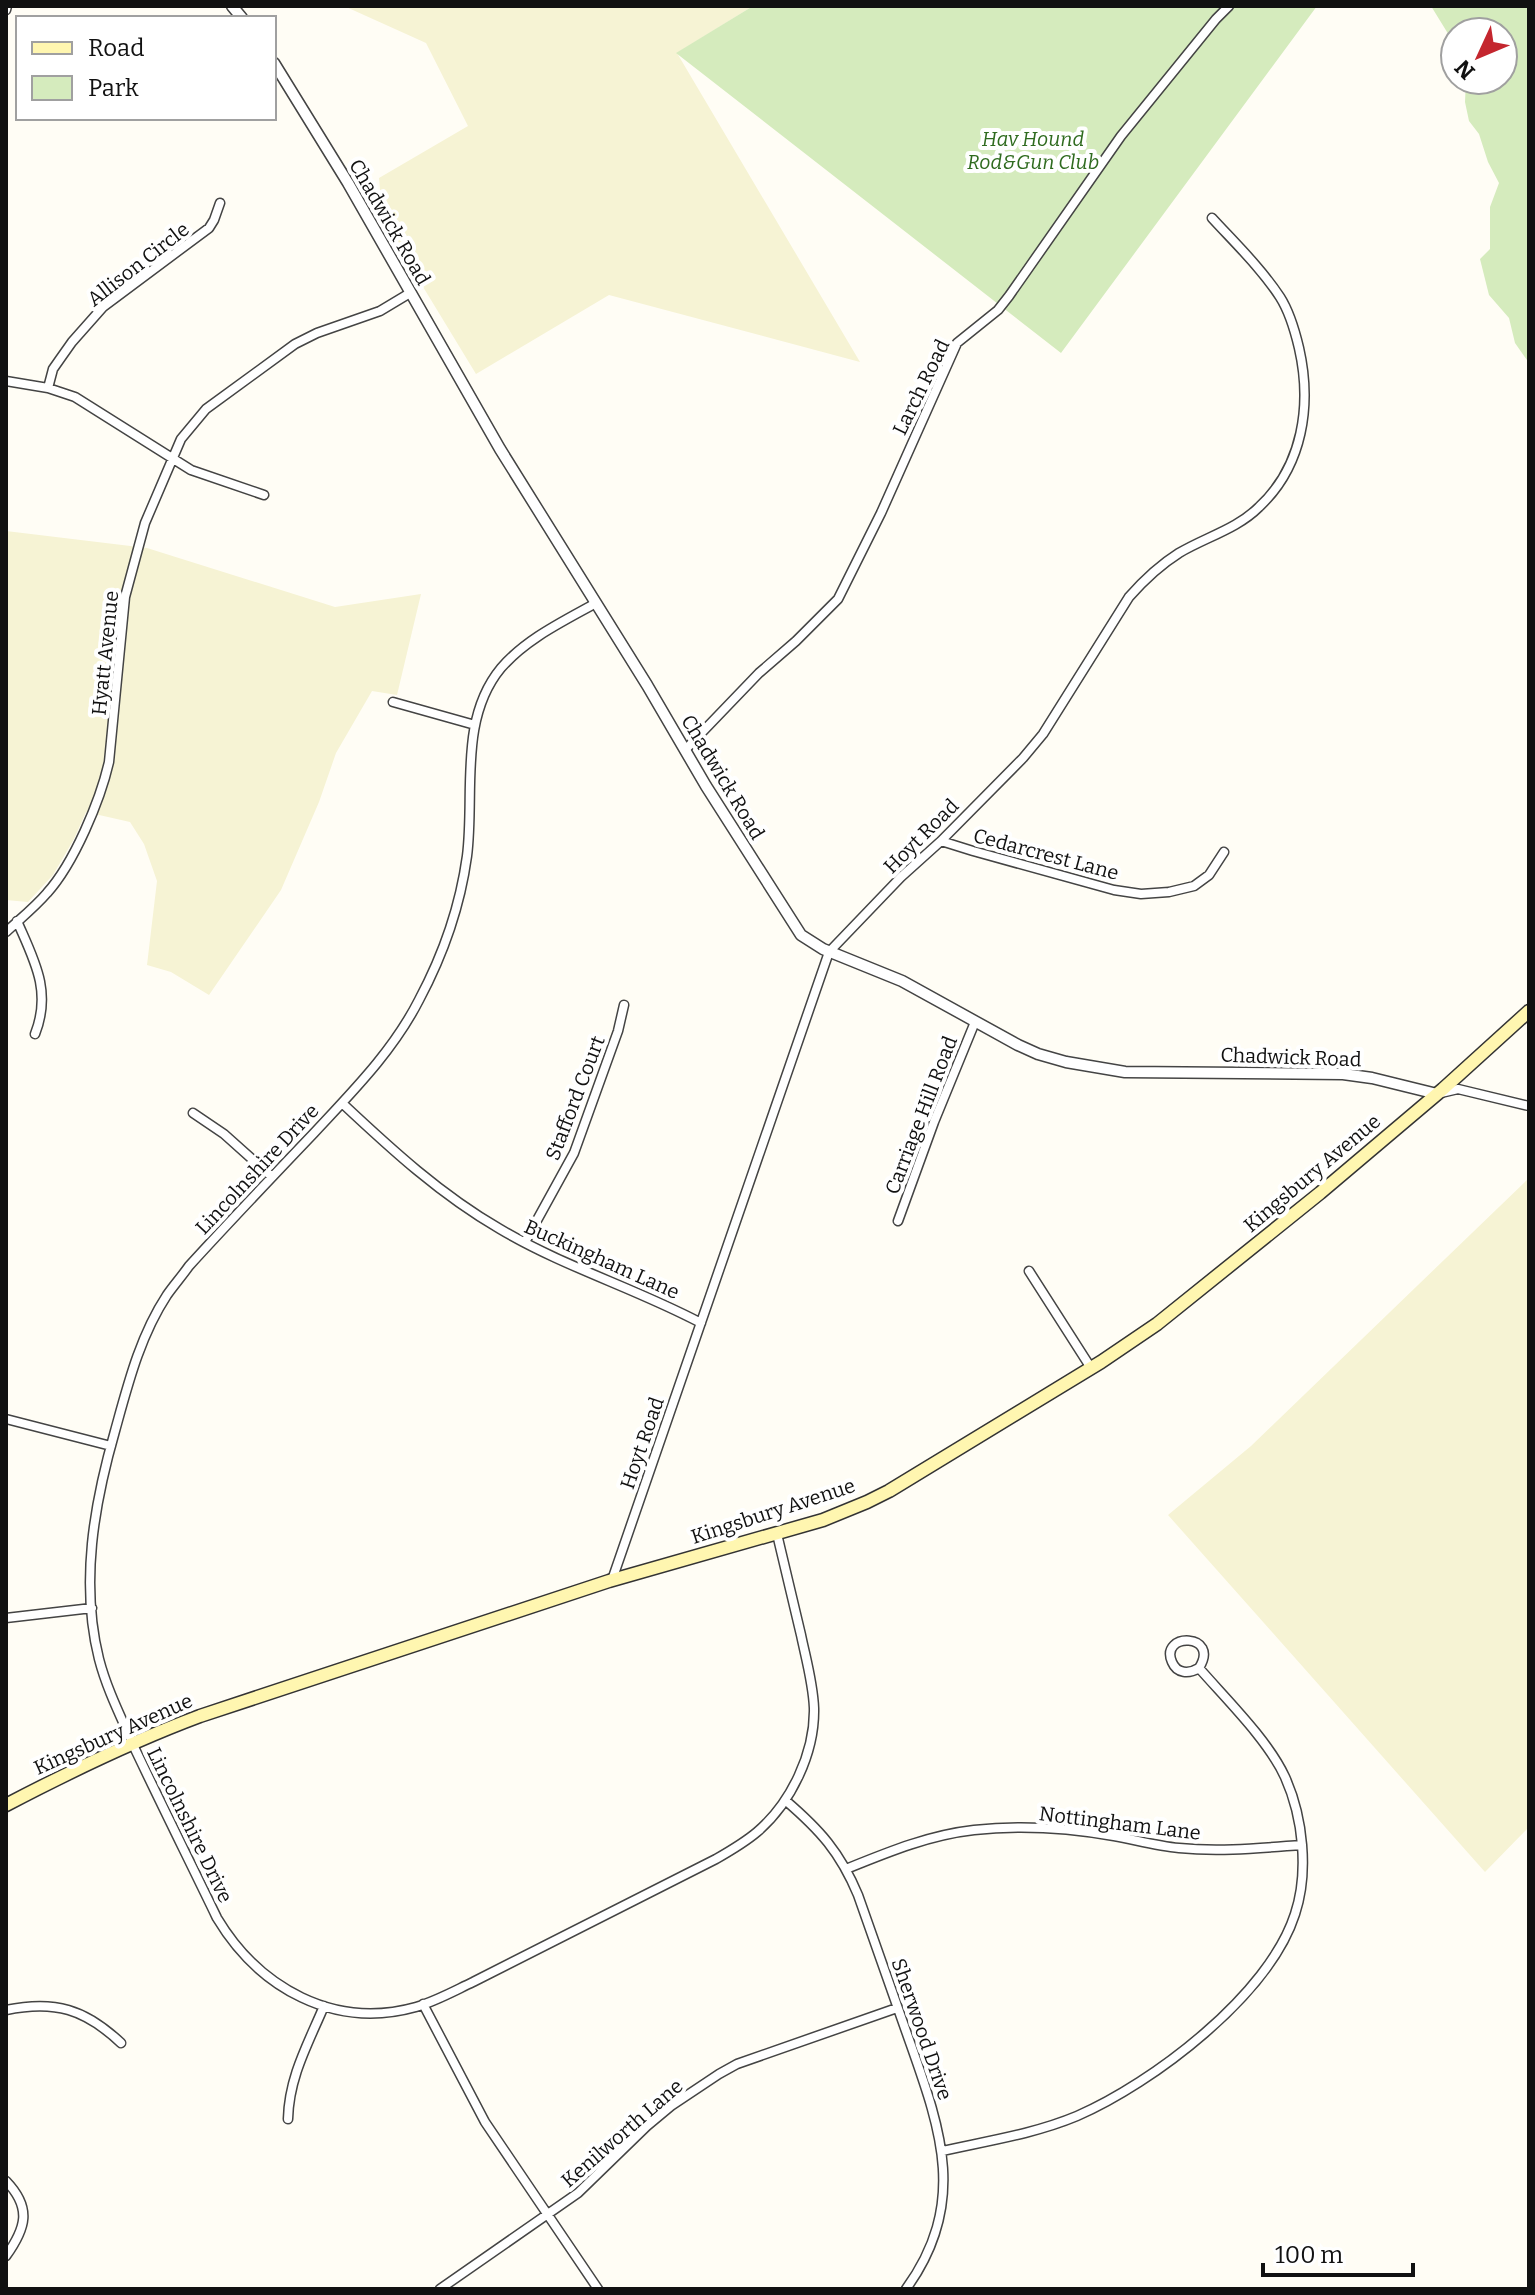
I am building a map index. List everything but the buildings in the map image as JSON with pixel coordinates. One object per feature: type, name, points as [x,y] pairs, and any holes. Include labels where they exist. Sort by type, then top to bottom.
[{"type":"main road","name":"Kingsbury Avenue","points":[[6,1805],[96,1759],[200,1716],[612,1581],[833,1516],[889,1491],[1091,1368],[1157,1324],[1211,1283],[1437,1094],[1529,1011]]},
{"type":"street","name":"Larch Road","points":[[685,750],[759,673],[838,599],[881,513],[957,343],[998,310],[1121,136],[1229,6]]},
{"type":"street","name":"Chadwick Road","points":[[276,66],[348,183],[500,449],[796,929],[814,945],[902,981],[1038,1054],[1096,1068],[1145,1073],[1343,1074],[1437,1094]]},
{"type":"street","name":"Allison Circle","points":[[48,388],[53,369],[103,307],[209,228],[220,203]]},
{"type":"street","name":"Hoyt Road","points":[[612,1581],[829,952],[1023,758],[1043,734],[1115,617],[1143,581],[1180,552],[1235,525],[1258,508],[1276,488],[1292,462],[1304,415],[1301,359],[1295,333],[1282,299],[1212,218]]},
{"type":"street","name":"Hyatt Avenue","points":[[6,932],[47,893],[60,876],[104,786],[125,597],[145,523],[181,439],[206,409],[295,344],[380,311],[410,293]]},
{"type":"street","points":[[6,381],[48,388],[75,397],[191,470],[264,495]]},
{"type":"street","name":"Lincolnshire Drive","points":[[596,603],[536,637],[510,658],[488,688],[477,714],[472,742],[467,855],[455,912],[437,964],[405,1025],[342,1103],[216,1236],[167,1295],[143,1340],[111,1446],[91,1543],[92,1608],[99,1658],[109,1692],[229,1938],[250,1963],[289,1992],[339,2010],[394,2011],[423,2004],[473,1982],[716,1859],[760,1830],[785,1800],[808,1753],[814,1707],[810,1674],[777,1534]]},
{"type":"street","points":[[393,702],[475,725]]},
{"type":"street","name":"Cedarcrest Lane","points":[[941,841],[1114,890],[1141,894],[1194,886],[1209,875],[1224,852]]},
{"type":"street","points":[[17,921],[40,975],[43,998],[35,1034]]},
{"type":"street","name":"Stafford Court","points":[[525,1242],[574,1153],[618,1031],[624,1005]]},
{"type":"street","name":"Carriage Hill Road","points":[[898,1221],[975,1022]]},
{"type":"street","points":[[1437,1094],[1458,1089],[1529,1106]]},
{"type":"street","name":"Buckingham Lane","points":[[342,1103],[444,1192],[501,1230],[581,1270],[664,1304],[701,1323]]},
{"type":"street","points":[[193,1113],[224,1134],[272,1177]]},
{"type":"street","points":[[1029,1271],[1091,1368]]},
{"type":"street","points":[[6,1419],[111,1446]]},
{"type":"street","points":[[6,1618],[92,1608]]},
{"type":"street","points":[[1188,1640],[1198,1644],[1203,1658],[1199,1668],[1189,1672],[1174,1666],[1170,1656],[1178,1642],[1188,1640]]},
{"type":"street","points":[[942,2151],[1020,2134],[1078,2115],[1139,2083],[1193,2042],[1249,1989],[1284,1941],[1300,1896],[1302,1875],[1295,1808],[1284,1775],[1265,1746],[1199,1668]]},
{"type":"street","name":"Sherwood Drive","points":[[785,1800],[821,1831],[846,1869],[858,1895],[933,2110],[942,2151],[943,2186],[939,2220],[930,2250],[906,2289]]},
{"type":"street","name":"Nottingham Lane","points":[[846,1869],[903,1846],[978,1830],[1074,1830],[1143,1843],[1212,1850],[1301,1845]]},
{"type":"street","points":[[423,2004],[485,2122],[598,2289]]},
{"type":"street","points":[[6,2010],[56,2006],[96,2021],[121,2043]]},
{"type":"street","points":[[288,2119],[292,2081],[324,2006]]},
{"type":"street","name":"Kenilworth Lane","points":[[440,2289],[547,2216],[595,2179],[659,2116],[719,2074],[737,2064],[897,2008]]},
{"type":"street","points":[[6,2181],[23,2203],[24,2221],[18,2240],[6,2256]]},
{"type":"shaded area","points":[[344,6],[753,6],[677,53],[860,362],[609,295],[476,374],[383,221],[379,178],[468,126],[426,43]]},
{"type":"shaded area","points":[[6,531],[147,548],[335,607],[421,594],[397,695],[372,691],[336,753],[319,802],[281,890],[209,995],[171,972],[147,965],[157,881],[144,844],[130,822],[86,812],[53,875],[28,902],[6,900]]},
{"type":"shaded area","points":[[1529,1178],[1529,1827],[1485,1872],[1168,1515],[1251,1446]]},
{"type":"green space","name":"Hav Hound Rod&Gun Club","points":[[753,6],[1317,6],[1061,353],[676,53]]},
{"type":"green space","points":[[1431,6],[1529,6],[1529,363],[1515,343],[1509,318],[1489,295],[1480,259],[1490,249],[1490,207],[1499,183],[1479,134],[1469,121],[1465,102],[1465,96],[1519,96],[1519,16],[1439,16],[1439,19]]}]
